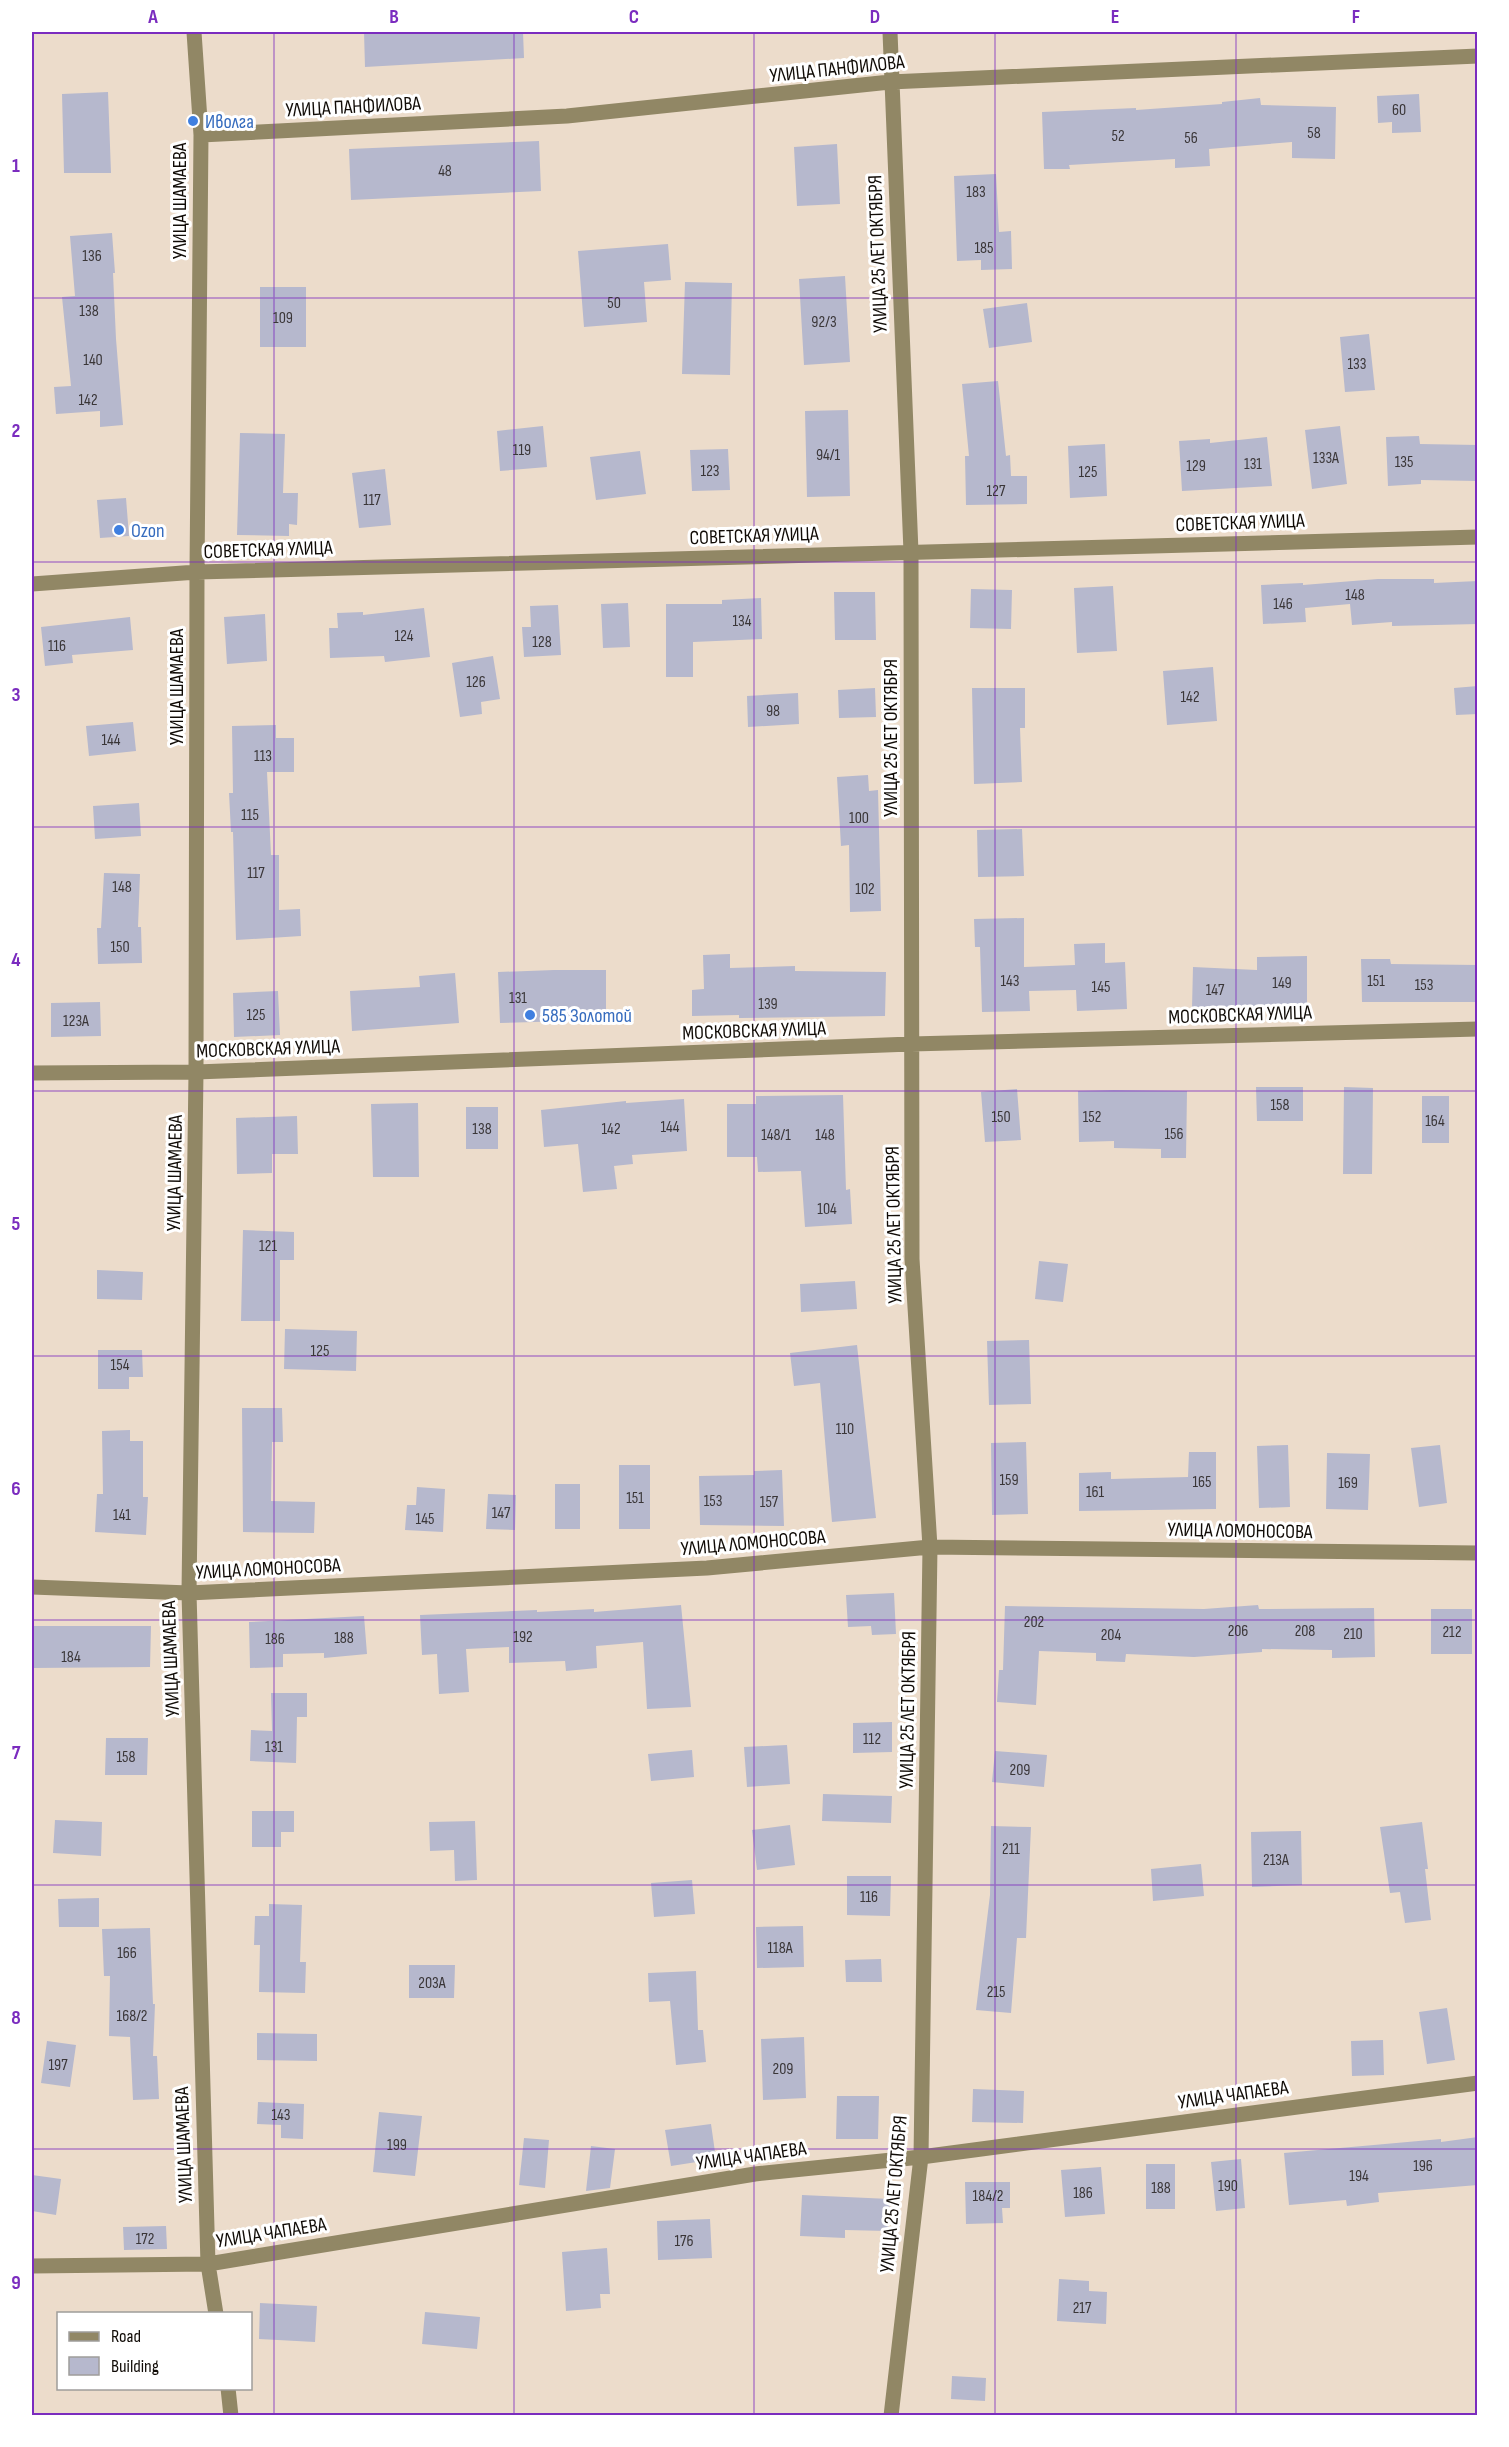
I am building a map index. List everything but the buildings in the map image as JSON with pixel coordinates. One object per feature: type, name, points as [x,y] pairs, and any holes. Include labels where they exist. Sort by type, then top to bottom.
[{"type":"street","name":"УЛИЦА ШАМАЕВА","points":[[194,32],[201,135],[196,1072],[189,1593],[208,2264],[216,2312]]},
{"type":"street","name":"УЛИЦА 25 ЛЕТ ОКТЯБРЯ","points":[[890,32],[890,82],[911,552],[912,1259],[930,1547],[921,2157],[891,2415]]},
{"type":"street","name":"УЛИЦА ПАНФИЛОВА","points":[[201,135],[567,116],[890,82],[1478,56]]},
{"type":"street","name":"СОВЕТСКАЯ УЛИЦА","points":[[32,584],[197,572],[1478,537]]},
{"type":"street","name":"МОСКОВСКАЯ УЛИЦА","points":[[32,1073],[196,1072],[911,1044],[1478,1029]]},
{"type":"street","name":"УЛИЦА ЛОМОНОСОВА","points":[[32,1587],[189,1593],[707,1568],[930,1547],[1478,1553]]},
{"type":"street","name":"УЛИЦА ЧАПАЕВА","points":[[32,2266],[208,2264],[755,2174],[921,2157],[1478,2083]]},
{"type":"street","points":[[228,2390],[231,2415]]},
{"type":"place","name":"Иволга","points":[[193,121]]},
{"type":"place","name":"Ozon","points":[[119,530]]},
{"type":"place","name":"585 Золотой","points":[[530,1015]]}]
